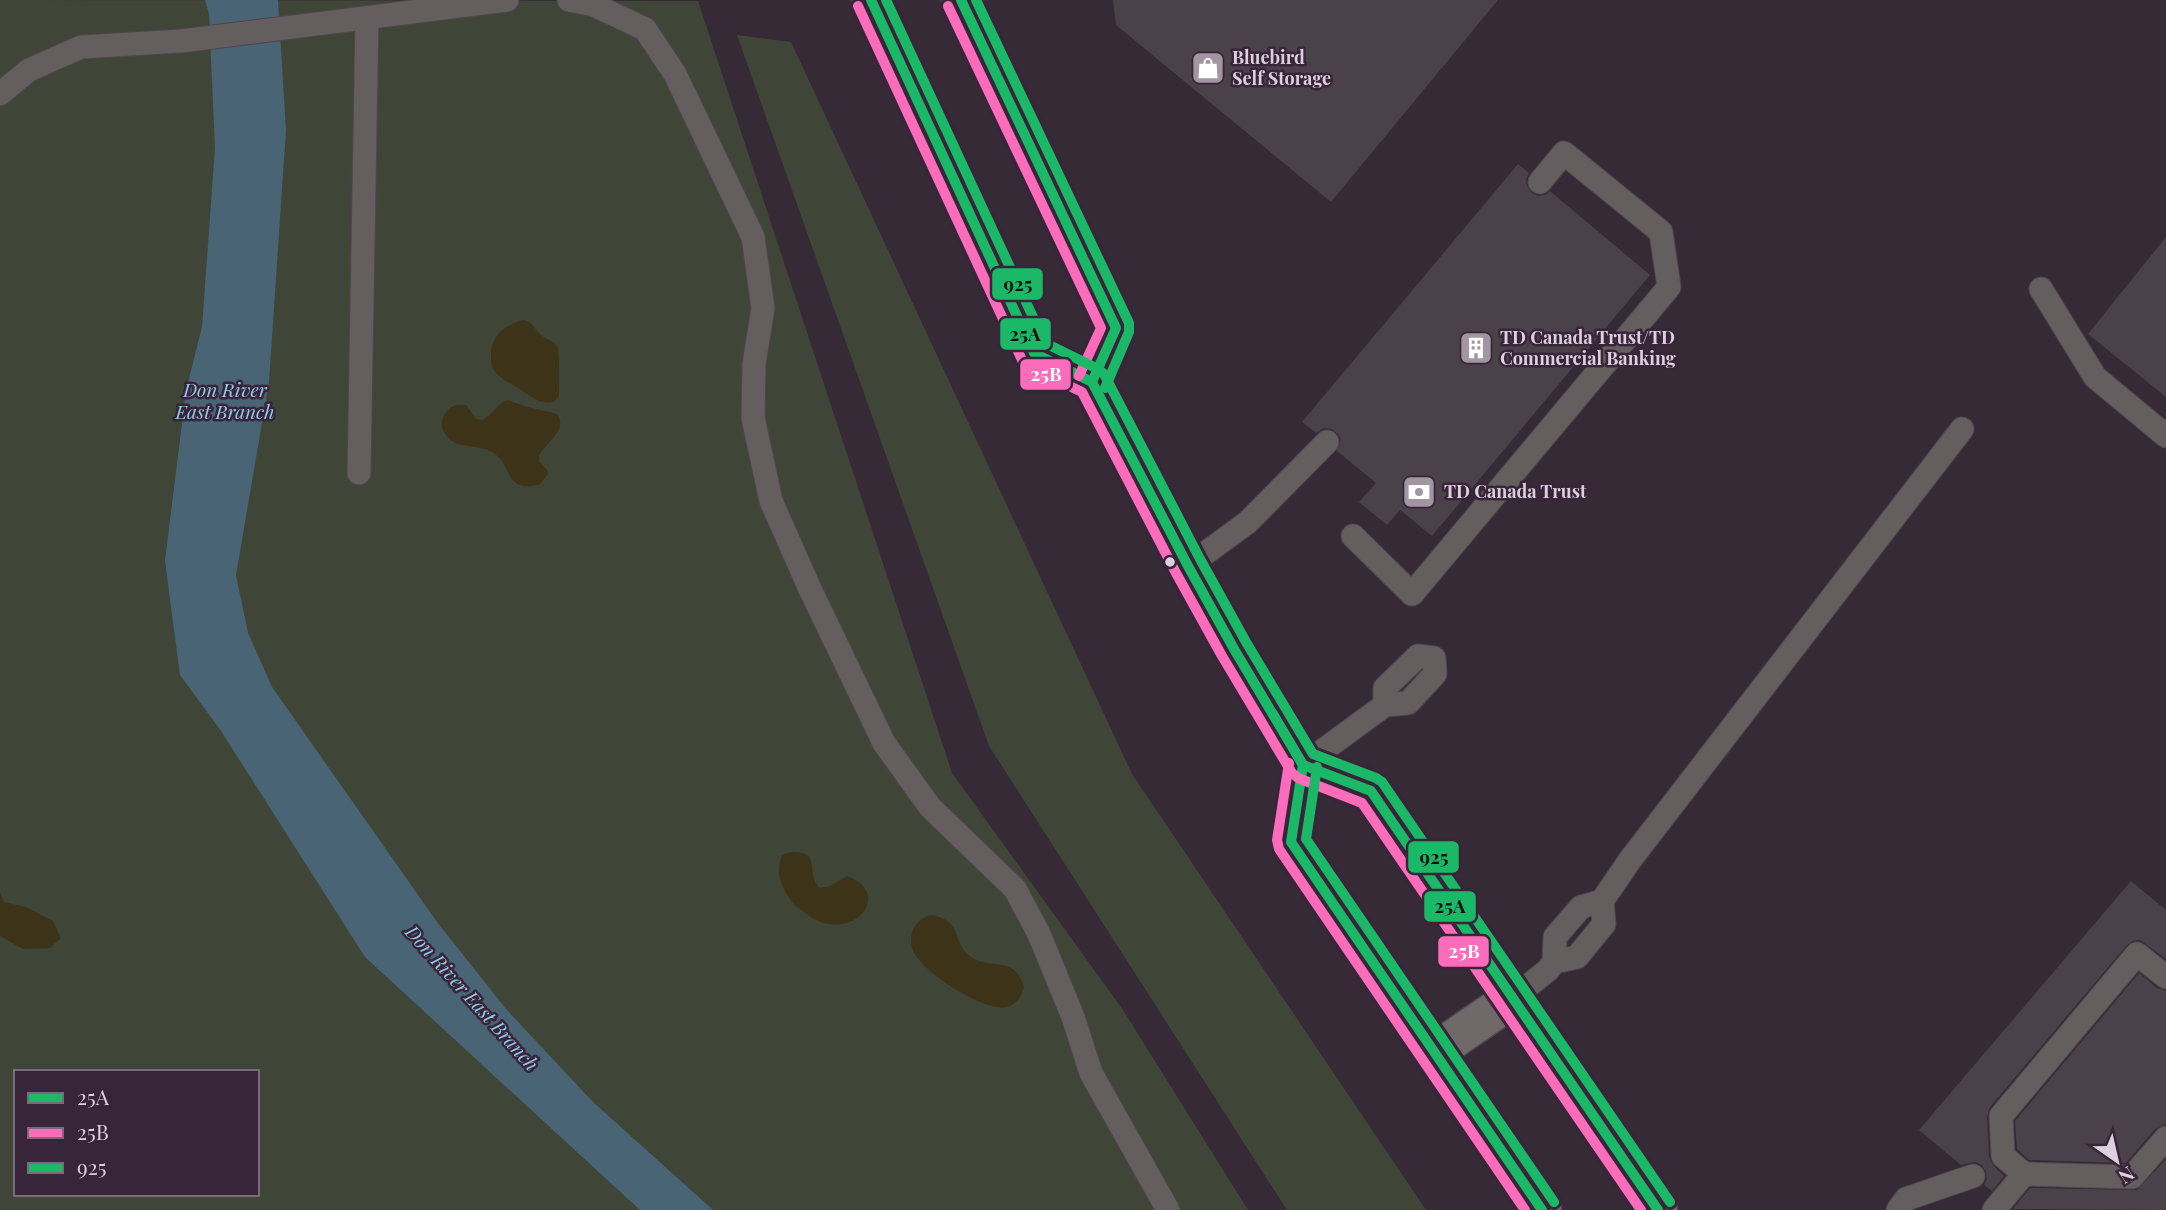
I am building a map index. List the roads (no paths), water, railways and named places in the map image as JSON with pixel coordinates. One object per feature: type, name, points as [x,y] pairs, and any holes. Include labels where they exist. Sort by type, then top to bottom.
[{"type":"main road","points":[[872,0],[1034,353],[1092,382],[1188,566],[1303,765],[1371,791],[1658,1210]]},
{"type":"main road","points":[[961,0],[1116,328],[1092,382]]},
{"type":"main road","points":[[1303,765],[1292,842],[1542,1210]]},
{"type":"main road","points":[[1436,1051],[1513,999]]},
{"type":"lane","points":[[0,94],[29,70],[81,47],[181,41],[507,0]]},
{"type":"lane","points":[[569,0],[594,5],[645,29],[675,74],[753,237],[763,308],[754,363],[753,418],[771,501],[884,743],[930,807],[1015,890],[1039,934],[1073,1017],[1091,1073],[1168,1210]]},
{"type":"lane","points":[[359,473],[367,19]]},
{"type":"lane","points":[[1353,536],[1412,594],[1669,287],[1661,232],[1564,153],[1540,182]]},
{"type":"lane","points":[[2040,289],[2095,377],[2166,436]]},
{"type":"lane","points":[[1513,999],[1554,962],[1577,957],[1604,924],[1602,901],[1630,860],[1962,429]]},
{"type":"lane","points":[[1188,566],[1248,522],[1327,442]]},
{"type":"lane","points":[[1303,765],[1385,705]]},
{"type":"lane","points":[[2166,977],[2137,954],[2001,1116],[2003,1156],[2024,1174],[2132,1177],[2166,1138]]},
{"type":"lane","points":[[2004,1209],[2024,1174]]},
{"type":"lane","points":[[1898,1210],[1906,1199],[1973,1176]]},
{"type":"water","name":"Don River East Branch","points":[[205,0],[278,0],[286,130],[269,382],[236,575],[248,633],[272,687],[437,922],[506,1009],[593,1102],[713,1210],[640,1210],[365,957],[221,731],[180,675],[165,561],[186,391],[202,327],[215,148],[209,14]]},
{"type":"place","name":"Bluebird Self Storage","points":[[1208,68]]},
{"type":"place","name":"TD Canada Trust/TD Commercial Banking","points":[[1476,348]]},
{"type":"place","name":"TD Canada Trust","points":[[1419,492]]}]
